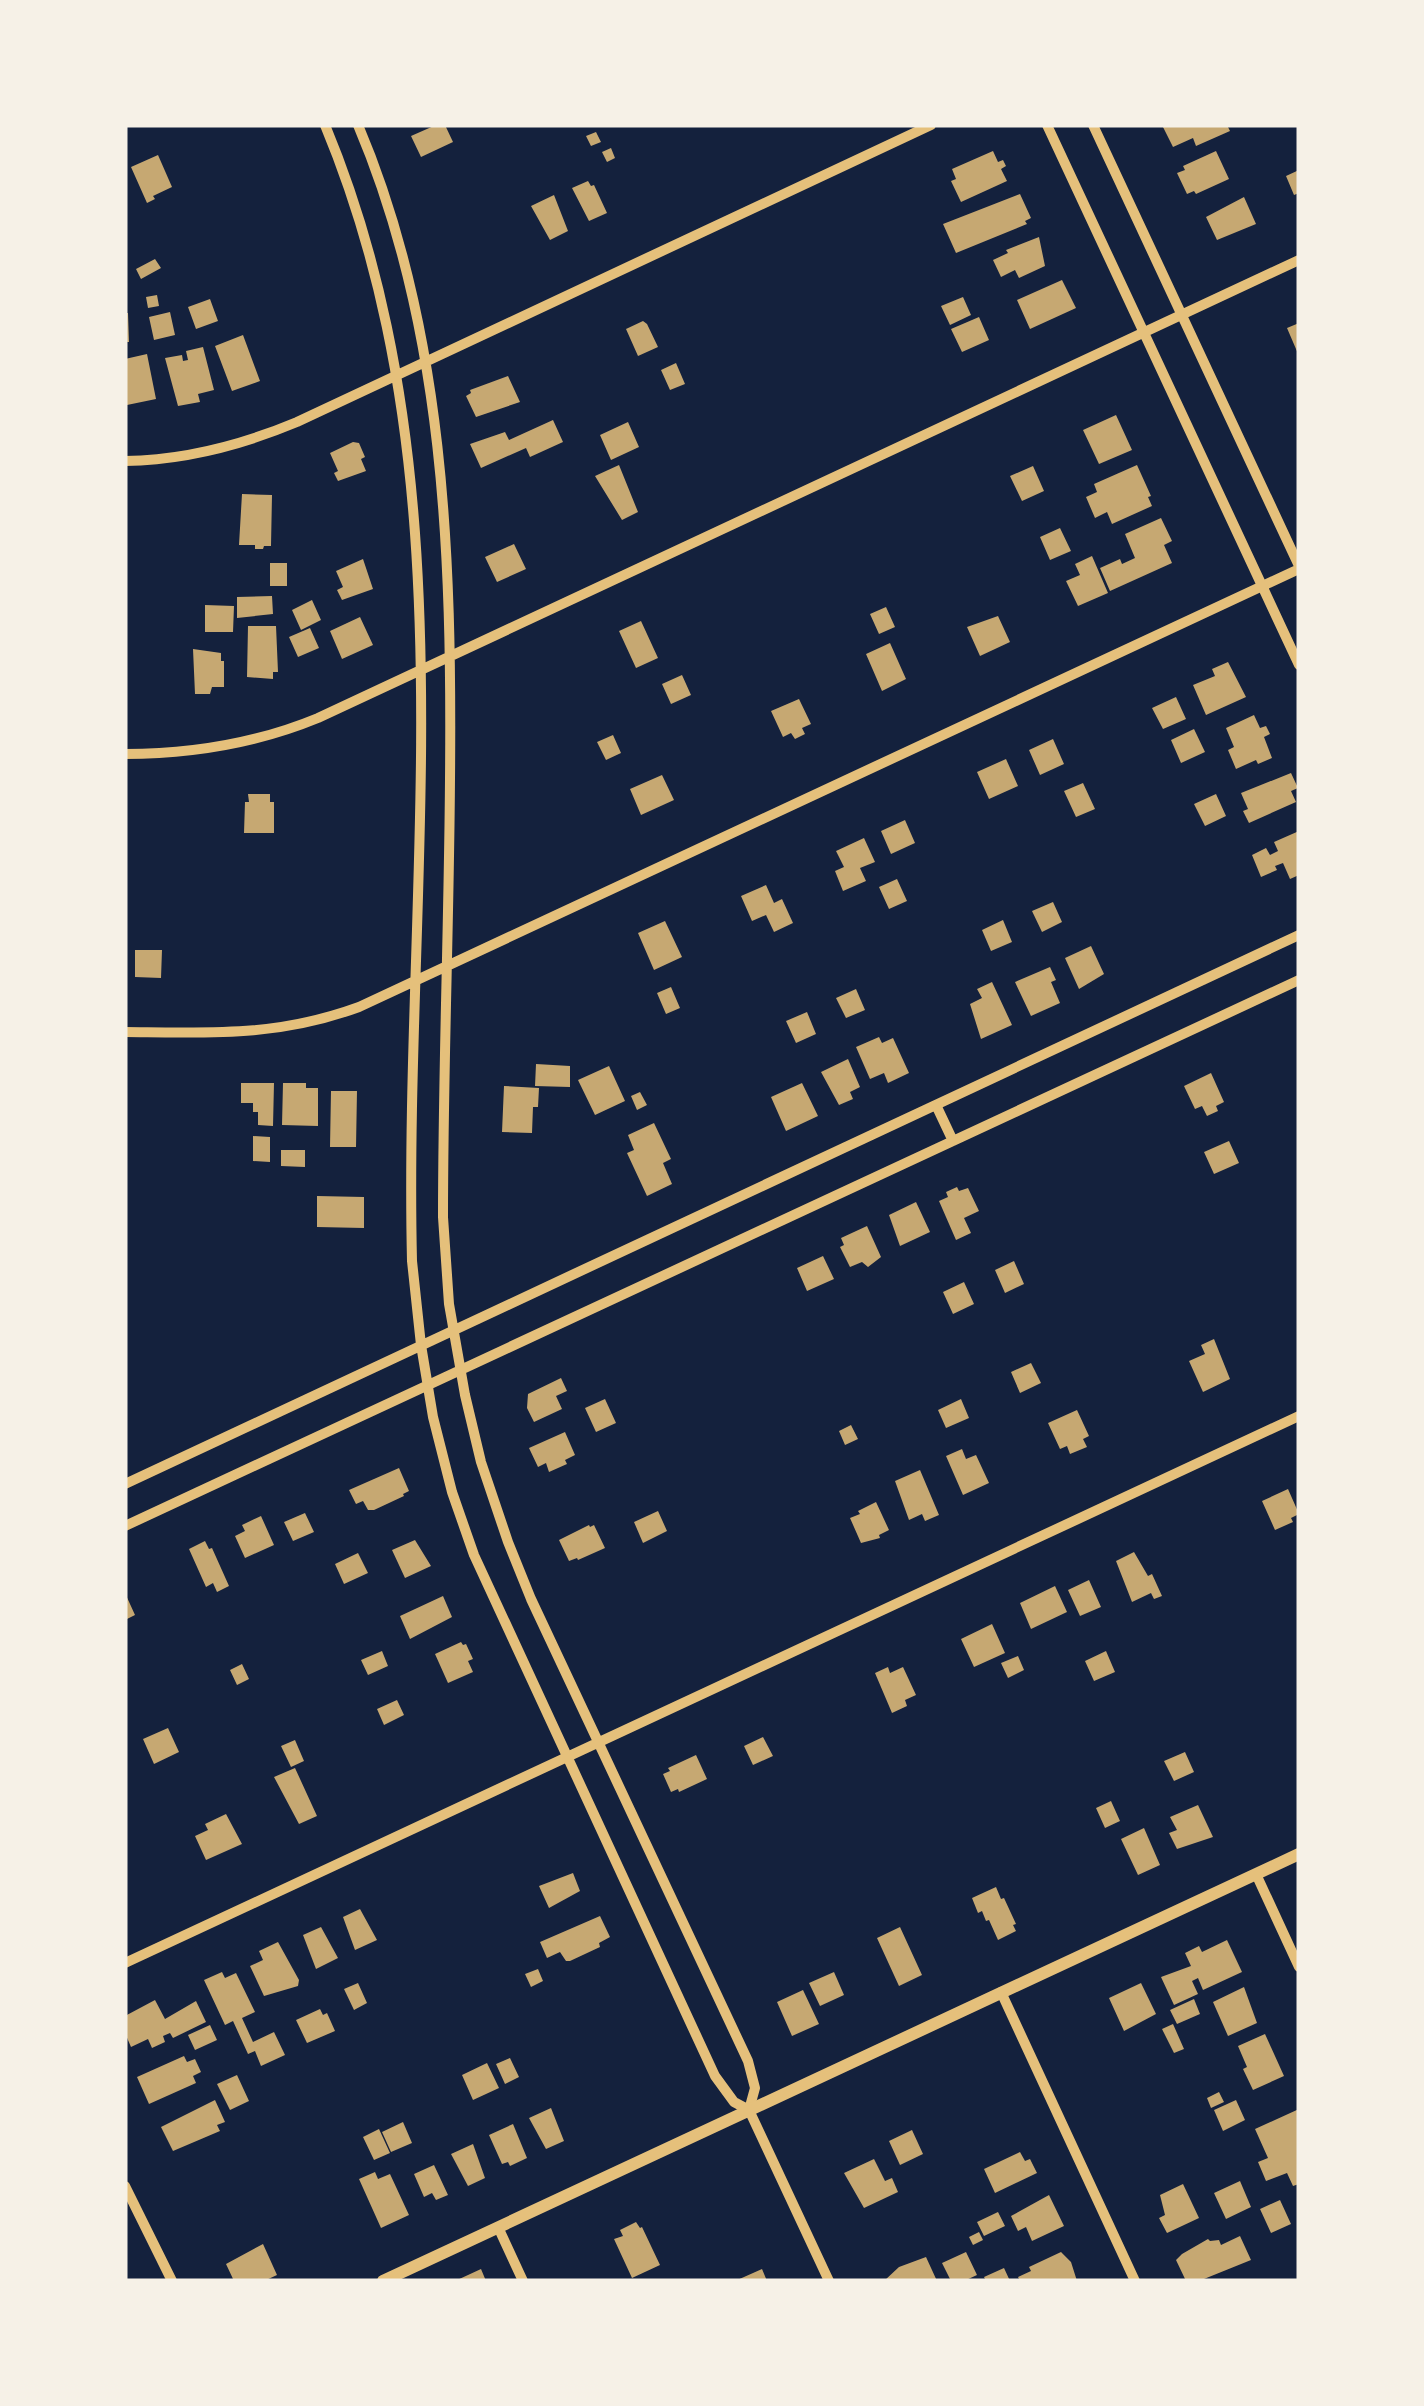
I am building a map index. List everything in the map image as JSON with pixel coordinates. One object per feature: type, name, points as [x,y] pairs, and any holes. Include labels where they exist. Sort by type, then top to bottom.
[{"type":"street","points":[[324,125],[362,231],[395,376],[414,536],[421,670],[412,1234],[420,1345],[446,1470],[474,1555],[715,2076],[734,2102],[749,2110],[828,2281]]},
{"type":"street","points":[[358,125],[398,243],[424,361],[445,524],[452,656],[443,1217],[460,1371],[481,1462],[508,1542],[748,2061],[755,2088],[749,2110]]},
{"type":"street","points":[[125,461],[189,455],[259,438],[931,125]]},
{"type":"street","points":[[1046,125],[1299,665]]},
{"type":"street","points":[[125,1032],[278,1030],[342,1013],[1299,567],[1093,125]]},
{"type":"street","points":[[125,754],[201,751],[270,735],[318,718],[1299,260]]},
{"type":"street","points":[[125,1484],[1299,936]]},
{"type":"street","points":[[125,1526],[1299,980]]},
{"type":"street","points":[[936,1105],[953,1141]]},
{"type":"street","points":[[125,1964],[1299,1416]]},
{"type":"street","points":[[383,2281],[1299,1854]]},
{"type":"street","points":[[1256,1874],[1299,1967]]},
{"type":"street","points":[[1001,1992],[1135,2281]]},
{"type":"street","points":[[125,2186],[172,2281]]},
{"type":"street","points":[[498,2227],[523,2281]]},
{"type":"building","points":[[445,125],[453,142],[421,157],[411,136]]},
{"type":"building","points":[[1162,125],[1227,125],[1230,131],[1196,146],[1193,138],[1173,147]]},
{"type":"building","points":[[596,132],[601,142],[591,146],[586,136]]},
{"type":"building","points":[[611,148],[615,158],[607,162],[602,152]]},
{"type":"building","points":[[993,151],[998,162],[1003,160],[1006,166],[1001,169],[1007,181],[961,202],[951,181],[956,179],[952,169]]},
{"type":"building","points":[[1216,151],[1229,179],[1196,194],[1187,194],[1177,173],[1185,170],[1183,166]]},
{"type":"building","points":[[158,155],[172,187],[147,203],[131,167]]},
{"type":"building","points":[[1299,170],[1299,193],[1294,195],[1286,176]]},
{"type":"building","points":[[588,181],[594,185],[607,213],[589,221],[572,188]]},
{"type":"building","points":[[1020,194],[1031,218],[1025,221],[1027,224],[956,253],[943,224]]},
{"type":"building","points":[[554,195],[568,231],[550,240],[531,206]]},
{"type":"building","points":[[1244,197],[1256,224],[1217,240],[1206,217]]},
{"type":"building","points":[[1039,237],[1045,266],[1019,278],[1015,270],[1001,277],[993,260],[1008,253],[1006,250]]},
{"type":"building","points":[[155,259],[161,268],[141,279],[136,269]]},
{"type":"building","points":[[1062,280],[1076,308],[1030,329],[1017,300]]},
{"type":"building","points":[[157,295],[159,306],[148,308],[146,297]]},
{"type":"building","points":[[963,297],[971,315],[950,325],[941,306]]},
{"type":"building","points":[[210,299],[218,321],[196,329],[188,307]]},
{"type":"building","points":[[170,312],[175,335],[154,340],[149,317]]},
{"type":"building","points":[[128,313],[129,342],[125,342]]},
{"type":"building","points":[[979,317],[989,340],[962,352],[951,329]]},
{"type":"building","points":[[643,321],[658,347],[638,356],[626,329]]},
{"type":"building","points":[[1299,323],[1299,356],[1287,328]]},
{"type":"building","points":[[243,335],[260,381],[232,391],[215,346]]},
{"type":"building","points":[[203,347],[214,390],[198,394],[200,402],[178,406],[165,358],[182,355],[183,361],[188,360],[186,351]]},
{"type":"building","points":[[147,354],[156,399],[127,405],[125,359]]},
{"type":"building","points":[[676,363],[685,384],[670,390],[661,370]]},
{"type":"building","points":[[508,376],[520,402],[476,417],[466,396],[470,390]]},
{"type":"building","points":[[1116,415],[1132,450],[1099,464],[1083,430]]},
{"type":"building","points":[[553,420],[563,442],[530,457],[526,448],[481,468],[470,444],[505,432],[509,440]]},
{"type":"building","points":[[628,422],[639,447],[611,460],[600,435]]},
{"type":"building","points":[[359,443],[366,471],[338,481],[330,453]]},
{"type":"building","points":[[619,465],[638,512],[622,520],[595,476]]},
{"type":"building","points":[[1137,465],[1152,506],[1112,524],[1107,512],[1095,518],[1086,497],[1097,492],[1094,484]]},
{"type":"building","points":[[1033,466],[1044,491],[1022,501],[1010,476]]},
{"type":"building","points":[[242,494],[272,495],[271,546],[255,549],[255,545],[239,545]]},
{"type":"building","points":[[1161,518],[1172,541],[1164,545],[1172,563],[1110,591],[1100,568],[1120,559],[1122,564],[1135,558],[1125,534]]},
{"type":"building","points":[[1060,528],[1071,551],[1050,560],[1040,537]]},
{"type":"building","points":[[514,544],[526,569],[497,582],[485,557]]},
{"type":"building","points":[[1092,556],[1108,593],[1078,606],[1066,581],[1080,575],[1075,564]]},
{"type":"building","points":[[363,559],[373,589],[342,600],[337,590],[343,587],[336,571]]},
{"type":"building","points":[[270,563],[287,563],[287,586],[270,586]]},
{"type":"building","points":[[272,596],[273,614],[237,618],[237,597]]},
{"type":"building","points":[[312,600],[321,620],[301,630],[292,610]]},
{"type":"building","points":[[205,605],[234,606],[233,632],[205,632]]},
{"type":"building","points":[[886,607],[895,627],[879,634],[870,614]]},
{"type":"building","points":[[998,616],[1010,642],[980,656],[967,627]]},
{"type":"building","points":[[360,617],[373,645],[342,659],[330,631]]},
{"type":"building","points":[[641,621],[658,658],[636,668],[619,631]]},
{"type":"building","points":[[248,626],[276,626],[278,672],[273,672],[273,679],[247,677]]},
{"type":"building","points":[[310,628],[319,648],[298,657],[289,637]]},
{"type":"building","points":[[890,643],[906,679],[882,691],[866,654]]},
{"type":"building","points":[[193,649],[221,653],[224,687],[212,687],[210,694],[195,694]]},
{"type":"building","points":[[1228,662],[1246,697],[1206,715],[1193,685],[1215,676],[1212,669]]},
{"type":"building","points":[[682,675],[691,695],[671,704],[662,684]]},
{"type":"building","points":[[1176,697],[1186,719],[1163,729],[1152,708]]},
{"type":"building","points":[[799,699],[811,724],[802,728],[805,734],[795,739],[791,733],[783,737],[771,711]]},
{"type":"building","points":[[1254,715],[1260,728],[1266,726],[1270,734],[1264,737],[1272,758],[1236,769],[1228,750],[1234,747],[1226,728]]},
{"type":"building","points":[[1194,729],[1205,752],[1181,763],[1171,740]]},
{"type":"building","points":[[613,735],[621,753],[606,760],[597,742]]},
{"type":"building","points":[[1053,739],[1064,764],[1040,775],[1029,750]]},
{"type":"building","points":[[1006,759],[1018,786],[989,799],[977,772]]},
{"type":"building","points":[[1291,773],[1298,788],[1291,791],[1296,802],[1249,823],[1241,793]]},
{"type":"building","points":[[662,775],[674,800],[641,815],[630,789]]},
{"type":"building","points":[[1083,783],[1095,809],[1076,817],[1064,791]]},
{"type":"building","points":[[248,794],[270,794],[270,802],[274,802],[274,833],[244,833]]},
{"type":"building","points":[[1216,794],[1226,816],[1205,826],[1194,804]]},
{"type":"building","points":[[905,820],[915,843],[891,854],[881,831]]},
{"type":"building","points":[[1299,831],[1299,875],[1290,879],[1283,863],[1261,877],[1252,855],[1266,848],[1270,855],[1278,851],[1274,842]]},
{"type":"building","points":[[864,838],[875,862],[860,868],[866,881],[843,891],[835,871],[844,867],[836,851]]},
{"type":"building","points":[[897,879],[907,901],[889,909],[879,887]]},
{"type":"building","points":[[766,885],[774,903],[782,899],[793,923],[774,932],[766,915],[752,921],[741,896]]},
{"type":"building","points":[[1053,902],[1062,922],[1042,932],[1032,911]]},
{"type":"building","points":[[1003,920],[1012,942],[991,951],[982,930]]},
{"type":"building","points":[[665,921],[682,957],[654,970],[638,933]]},
{"type":"building","points":[[1091,946],[1104,974],[1079,989],[1065,958]]},
{"type":"building","points":[[135,950],[162,950],[161,978],[135,977]]},
{"type":"building","points":[[1050,967],[1056,980],[1051,982],[1060,1003],[1031,1016],[1015,982]]},
{"type":"building","points":[[992,982],[1012,1025],[981,1039],[970,1004],[982,998],[977,989]]},
{"type":"building","points":[[671,987],[680,1008],[666,1014],[657,993]]},
{"type":"building","points":[[856,989],[865,1010],[846,1018],[836,998]]},
{"type":"building","points":[[807,1012],[816,1034],[796,1043],[786,1021]]},
{"type":"building","points":[[879,1037],[882,1043],[893,1038],[909,1073],[888,1083],[884,1073],[870,1079],[856,1047]]},
{"type":"building","points":[[848,1059],[860,1087],[850,1092],[853,1099],[839,1105],[821,1072]]},
{"type":"building","points":[[536,1064],[570,1066],[570,1087],[535,1086]]},
{"type":"building","points":[[609,1066],[625,1101],[595,1115],[578,1080]]},
{"type":"building","points":[[1211,1073],[1224,1102],[1216,1106],[1218,1111],[1207,1116],[1202,1106],[1195,1109],[1184,1086]]},
{"type":"building","points":[[241,1083],[274,1083],[273,1126],[258,1125],[253,1103],[241,1103]]},
{"type":"building","points":[[283,1083],[306,1083],[306,1088],[318,1088],[318,1126],[282,1125]]},
{"type":"building","points":[[802,1083],[818,1116],[786,1131],[771,1097]]},
{"type":"building","points":[[504,1086],[539,1088],[538,1107],[533,1107],[532,1133],[502,1132]]},
{"type":"building","points":[[331,1091],[357,1091],[356,1147],[330,1147]]},
{"type":"building","points":[[640,1092],[647,1105],[637,1110],[631,1096]]},
{"type":"building","points":[[654,1123],[671,1159],[663,1163],[672,1184],[647,1196],[627,1153],[634,1150],[628,1135]]},
{"type":"building","points":[[253,1136],[270,1137],[270,1162],[253,1161]]},
{"type":"building","points":[[1229,1141],[1239,1163],[1214,1174],[1204,1152]]},
{"type":"building","points":[[281,1150],[305,1150],[305,1167],[281,1166]]},
{"type":"building","points":[[957,1187],[959,1191],[968,1188],[979,1211],[964,1218],[971,1233],[956,1240],[939,1201]]},
{"type":"building","points":[[317,1196],[364,1197],[364,1228],[317,1227]]},
{"type":"building","points":[[916,1202],[930,1232],[900,1246],[889,1215]]},
{"type":"building","points":[[867,1226],[881,1257],[868,1267],[862,1262],[850,1267],[840,1247],[844,1245],[841,1238]]},
{"type":"building","points":[[823,1256],[834,1279],[807,1291],[797,1268]]},
{"type":"building","points":[[1014,1261],[1024,1284],[1005,1293],[995,1270]]},
{"type":"building","points":[[964,1282],[974,1304],[953,1314],[943,1292]]},
{"type":"building","points":[[1214,1339],[1230,1379],[1203,1392],[1189,1361],[1205,1354],[1201,1345]]},
{"type":"building","points":[[1031,1363],[1041,1383],[1020,1393],[1011,1372]]},
{"type":"building","points":[[561,1378],[567,1391],[556,1396],[562,1409],[534,1422],[527,1408],[528,1394]]},
{"type":"building","points":[[605,1399],[616,1423],[596,1432],[585,1408]]},
{"type":"building","points":[[961,1399],[969,1418],[946,1428],[938,1410]]},
{"type":"building","points":[[1077,1410],[1089,1436],[1083,1439],[1087,1447],[1070,1454],[1067,1446],[1060,1449],[1048,1423]]},
{"type":"building","points":[[851,1425],[858,1439],[845,1445],[839,1431]]},
{"type":"building","points":[[565,1432],[575,1455],[565,1460],[567,1464],[549,1472],[546,1463],[538,1467],[529,1448]]},
{"type":"building","points":[[962,1449],[966,1459],[976,1455],[989,1483],[963,1495],[946,1456]]},
{"type":"building","points":[[399,1468],[409,1491],[404,1496],[374,1510],[368,1510],[363,1501],[356,1504],[349,1490]]},
{"type":"building","points":[[920,1470],[939,1515],[925,1521],[922,1514],[909,1520],[895,1481]]},
{"type":"building","points":[[1288,1489],[1299,1514],[1291,1518],[1293,1522],[1275,1530],[1262,1501]]},
{"type":"building","points":[[876,1502],[889,1530],[880,1538],[861,1543],[850,1518]]},
{"type":"building","points":[[658,1511],[667,1531],[643,1543],[634,1522]]},
{"type":"building","points":[[305,1513],[314,1532],[293,1541],[284,1522]]},
{"type":"building","points":[[261,1516],[274,1545],[245,1558],[235,1536],[245,1531],[242,1525]]},
{"type":"building","points":[[594,1525],[605,1548],[569,1561],[559,1540]]},
{"type":"building","points":[[415,1540],[431,1566],[405,1578],[392,1550]]},
{"type":"building","points":[[205,1541],[229,1586],[217,1592],[213,1583],[206,1587],[189,1549]]},
{"type":"building","points":[[1134,1552],[1148,1576],[1152,1574],[1162,1596],[1154,1599],[1151,1593],[1132,1602],[1116,1561]]},
{"type":"building","points":[[358,1553],[368,1573],[344,1584],[335,1564]]},
{"type":"building","points":[[1089,1580],[1101,1607],[1080,1616],[1068,1590]]},
{"type":"building","points":[[1055,1586],[1067,1612],[1031,1629],[1020,1603]]},
{"type":"building","points":[[125,1593],[135,1615],[125,1620]]},
{"type":"building","points":[[443,1596],[452,1617],[410,1639],[400,1616]]},
{"type":"building","points":[[992,1624],[1005,1653],[974,1667],[961,1639]]},
{"type":"building","points":[[461,1642],[473,1659],[468,1661],[473,1672],[448,1683],[435,1654]]},
{"type":"building","points":[[382,1651],[388,1666],[368,1675],[361,1660]]},
{"type":"building","points":[[1106,1651],[1115,1672],[1094,1681],[1085,1661]]},
{"type":"building","points":[[1018,1656],[1024,1670],[1008,1678],[1001,1663]]},
{"type":"building","points":[[242,1664],[249,1679],[237,1685],[230,1670]]},
{"type":"building","points":[[888,1667],[890,1673],[903,1667],[916,1695],[905,1700],[907,1706],[892,1713],[875,1673]]},
{"type":"building","points":[[397,1700],[404,1715],[384,1725],[377,1709]]},
{"type":"building","points":[[168,1728],[179,1752],[154,1764],[143,1739]]},
{"type":"building","points":[[763,1737],[773,1756],[753,1765],[744,1746]]},
{"type":"building","points":[[295,1740],[304,1761],[291,1767],[281,1746]]},
{"type":"building","points":[[1185,1752],[1194,1772],[1174,1781],[1164,1761]]},
{"type":"building","points":[[696,1755],[707,1779],[671,1792],[663,1774]]},
{"type":"building","points":[[295,1768],[317,1816],[299,1824],[274,1777]]},
{"type":"building","points":[[1111,1801],[1120,1821],[1105,1828],[1096,1808]]},
{"type":"building","points":[[1198,1805],[1213,1837],[1177,1849],[1169,1833],[1177,1830],[1170,1817]]},
{"type":"building","points":[[226,1814],[242,1844],[206,1860],[195,1836],[208,1830],[205,1824]]},
{"type":"building","points":[[1144,1828],[1160,1865],[1138,1875],[1121,1839]]},
{"type":"building","points":[[573,1873],[580,1891],[549,1908],[539,1886]]},
{"type":"building","points":[[996,1887],[1016,1924],[1016,1931],[998,1940],[972,1898]]},
{"type":"building","points":[[360,1909],[377,1940],[355,1950],[343,1917]]},
{"type":"building","points":[[600,1916],[610,1937],[599,1943],[600,1947],[570,1961],[560,1952],[547,1958],[540,1942]]},
{"type":"building","points":[[321,1927],[338,1958],[316,1969],[303,1935]]},
{"type":"building","points":[[900,1927],[922,1975],[899,1986],[877,1938]]},
{"type":"building","points":[[1227,1940],[1242,1972],[1203,1990],[1198,1978],[1192,1981],[1198,1994],[1174,2005],[1161,1977],[1191,1966],[1185,1953],[1199,1946],[1202,1952]]},
{"type":"building","points":[[278,1942],[299,1980],[298,1986],[264,1996],[250,1966],[263,1960],[259,1951]]},
{"type":"building","points":[[538,1969],[543,1981],[531,1987],[525,1974]]},
{"type":"building","points":[[222,1972],[225,1978],[236,1973],[255,2012],[242,2018],[253,2042],[274,2032],[285,2055],[261,2066],[255,2051],[248,2054],[233,2021],[225,2025],[204,1980]]},
{"type":"building","points":[[834,1972],[844,1995],[820,2006],[809,1983]]},
{"type":"building","points":[[358,1983],[367,2003],[354,2010],[344,1989]]},
{"type":"building","points":[[1141,1983],[1156,2014],[1124,2031],[1109,1998]]},
{"type":"building","points":[[1244,1987],[1257,2023],[1228,2036],[1213,2002]]},
{"type":"building","points":[[803,1990],[819,2024],[792,2036],[777,2002]]},
{"type":"building","points":[[1194,1999],[1200,2014],[1177,2024],[1170,2010]]},
{"type":"building","points":[[155,2000],[165,2019],[196,2001],[206,2022],[173,2038],[170,2033],[163,2036],[165,2042],[152,2048],[148,2039],[131,2047],[125,2033],[125,2016]]},
{"type":"building","points":[[320,2009],[323,2015],[327,2013],[335,2031],[307,2043],[296,2020]]},
{"type":"building","points":[[1173,2024],[1184,2049],[1174,2053],[1162,2029]]},
{"type":"building","points":[[210,2025],[217,2040],[195,2050],[188,2035]]},
{"type":"building","points":[[1265,2034],[1284,2076],[1253,2090],[1238,2046]]},
{"type":"building","points":[[184,2056],[187,2062],[195,2059],[201,2072],[193,2076],[196,2083],[149,2104],[137,2077]]},
{"type":"building","points":[[510,2058],[519,2077],[505,2084],[496,2064]]},
{"type":"building","points":[[487,2063],[499,2088],[473,2100],[462,2075]]},
{"type":"building","points":[[237,2075],[249,2101],[230,2110],[217,2084]]},
{"type":"building","points":[[1219,2092],[1224,2102],[1211,2108],[1207,2098]]},
{"type":"building","points":[[215,2100],[225,2122],[217,2125],[220,2131],[173,2151],[161,2127]]},
{"type":"building","points":[[1236,2100],[1245,2120],[1223,2131],[1214,2110]]},
{"type":"building","points":[[551,2108],[564,2141],[546,2149],[529,2118]]},
{"type":"building","points":[[1299,2109],[1299,2184],[1293,2186],[1287,2173],[1266,2181],[1258,2162],[1268,2158],[1255,2129]]},
{"type":"building","points":[[403,2122],[412,2143],[391,2152],[382,2132]]},
{"type":"building","points":[[513,2124],[527,2158],[510,2166],[508,2162],[502,2164],[489,2135]]},
{"type":"building","points":[[379,2129],[390,2153],[374,2160],[363,2137]]},
{"type":"building","points":[[912,2130],[923,2154],[900,2165],[889,2141]]},
{"type":"building","points":[[473,2144],[485,2178],[468,2186],[451,2154]]},
{"type":"building","points":[[1020,2152],[1025,2161],[1030,2159],[1037,2173],[995,2193],[984,2169]]},
{"type":"building","points":[[874,2159],[885,2181],[892,2178],[898,2192],[864,2208],[844,2173]]},
{"type":"building","points":[[434,2165],[448,2195],[436,2200],[432,2193],[424,2197],[414,2174]]},
{"type":"building","points":[[375,2172],[378,2179],[390,2174],[409,2215],[381,2228],[359,2179]]},
{"type":"building","points":[[1240,2181],[1251,2207],[1226,2219],[1214,2193]]},
{"type":"building","points":[[1183,2184],[1199,2218],[1167,2233],[1159,2218],[1165,2215],[1160,2195]]},
{"type":"building","points":[[1049,2195],[1064,2226],[1032,2241],[1026,2227],[1018,2231],[1011,2216]]},
{"type":"building","points":[[1280,2200],[1291,2224],[1271,2233],[1260,2209]]},
{"type":"building","points":[[998,2212],[1005,2226],[984,2236],[977,2222]]},
{"type":"building","points":[[636,2222],[660,2265],[632,2278],[614,2239],[623,2236],[620,2230]]},
{"type":"building","points":[[979,2232],[983,2240],[973,2245],[969,2237]]},
{"type":"building","points":[[1240,2236],[1251,2260],[1199,2281],[1186,2281],[1176,2260],[1182,2254],[1208,2239],[1219,2240],[1221,2245]]},
{"type":"building","points":[[263,2244],[277,2275],[264,2281],[234,2281],[226,2264]]},
{"type":"building","points":[[966,2252],[977,2275],[951,2281],[942,2263]]},
{"type":"building","points":[[1061,2252],[1071,2262],[1077,2281],[1020,2281],[1018,2277],[1031,2271],[1029,2267]]},
{"type":"building","points":[[926,2257],[937,2281],[884,2281],[899,2267]]},
{"type":"building","points":[[1004,2268],[1010,2281],[986,2281],[984,2277]]},
{"type":"building","points":[[481,2269],[486,2281],[455,2281]]},
{"type":"building","points":[[762,2269],[767,2281],[735,2281]]}]
